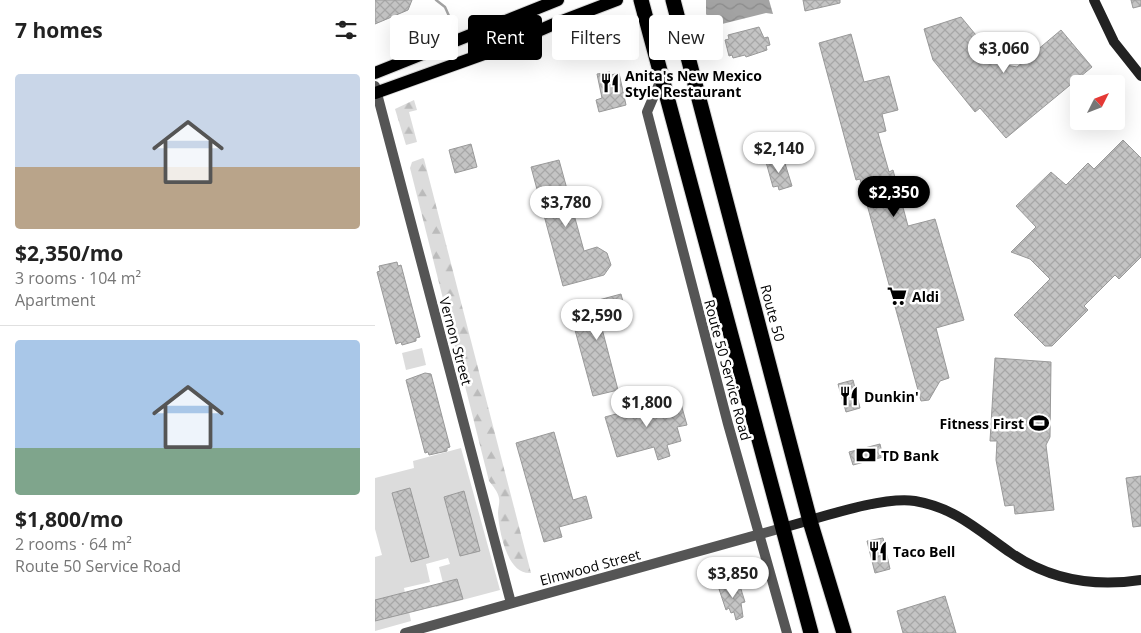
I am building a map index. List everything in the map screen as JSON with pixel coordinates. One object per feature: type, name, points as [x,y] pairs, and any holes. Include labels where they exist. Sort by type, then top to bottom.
[{"type":"highway","points":[[641,0],[811,633]]},
{"type":"highway","name":"Route 50","points":[[673,0],[810,521],[844,633]]},
{"type":"main road","points":[[375,73],[558,0]]},
{"type":"main road","points":[[376,91],[495,50],[554,24],[617,0]]},
{"type":"street","points":[[1094,0],[1114,42],[1141,76]]},
{"type":"street","name":"Route 50 Service Road","points":[[662,77],[647,112],[728,424],[787,633]]},
{"type":"street","name":"Vernon Street","points":[[376,91],[511,602]]},
{"type":"street","points":[[782,528],[875,504],[914,501],[962,517],[1022,560],[1059,576],[1099,583],[1141,580]]},
{"type":"street","name":"Elmwood Street","points":[[405,633],[495,610],[511,602],[599,580],[782,528]]},
{"type":"green space","points":[[414,100],[417,110],[409,112],[417,142],[406,145],[395,109]]},
{"type":"green space","points":[[423,158],[531,573],[523,572],[510,560],[500,530],[498,496],[489,481],[410,168],[412,162]]},
{"type":"green space","points":[[422,348],[426,365],[406,370],[402,353]]},
{"type":"green space","points":[[461,448],[500,590],[436,607],[433,591],[444,587],[439,567],[450,564],[448,558],[426,564],[430,582],[404,588],[411,621],[375,631],[375,557],[382,555],[375,529],[375,478],[414,468],[413,461]]},
{"type":"water","points":[[706,0],[769,0],[773,14],[766,13],[723,24],[723,15],[706,14]]},
{"type":"building","points":[[375,0],[412,0],[408,10],[396,15],[390,15],[390,18],[375,24]]},
{"type":"building","points":[[803,0],[840,0],[840,3],[805,11]]},
{"type":"building","points":[[1131,0],[1141,0],[1141,6],[1133,8]]},
{"type":"building","points":[[961,17],[1000,64],[1017,67],[1061,30],[1092,67],[1082,75],[1070,75],[1070,85],[1006,138],[980,108],[975,112],[933,60],[924,29]]},
{"type":"building","points":[[759,27],[764,38],[768,37],[770,45],[766,46],[767,50],[746,57],[745,55],[733,58],[732,55],[729,56],[725,40],[729,39],[728,35]]},
{"type":"building","points":[[851,34],[864,82],[889,76],[898,110],[882,114],[886,131],[878,133],[889,172],[893,170],[908,226],[935,219],[964,320],[936,328],[949,378],[940,381],[929,400],[921,401],[860,179],[856,180],[819,43]]},
{"type":"building","points":[[610,72],[611,75],[619,73],[626,105],[599,112],[596,100],[602,98],[597,74]]},
{"type":"building","points":[[1123,140],[1141,158],[1141,257],[1119,279],[1115,275],[1084,306],[1088,310],[1052,346],[1045,346],[1014,315],[1050,279],[1030,259],[1011,252],[1036,227],[1016,206],[1051,172],[1066,185],[1088,163],[1094,169]]},
{"type":"building","points":[[471,144],[477,167],[455,173],[449,150]]},
{"type":"building","points":[[783,157],[792,186],[779,190],[778,186],[773,187],[766,162]]},
{"type":"building","points":[[559,160],[584,251],[597,247],[607,253],[611,265],[604,275],[563,286],[531,167]]},
{"type":"building","points":[[397,262],[398,266],[401,265],[420,337],[416,338],[416,341],[402,345],[401,342],[396,344],[377,272],[380,271],[379,266]]},
{"type":"building","points":[[621,294],[626,314],[600,321],[618,390],[593,396],[569,308]]},
{"type":"building","points":[[995,358],[1051,362],[1050,437],[1046,445],[1054,510],[1015,514],[1014,505],[1005,506],[996,460],[997,441],[990,441]]},
{"type":"building","points":[[425,373],[431,374],[450,447],[447,448],[447,451],[429,455],[428,452],[425,453],[406,380]]},
{"type":"building","name":"Dunkin'","points":[[853,380],[860,408],[846,412],[838,384]]},
{"type":"building","points":[[679,397],[687,425],[677,427],[681,441],[667,445],[670,456],[658,460],[654,447],[617,457],[605,417]]},
{"type":"building","points":[[554,432],[573,500],[586,496],[592,518],[559,527],[562,537],[544,542],[516,443]]},
{"type":"building","name":"TD Bank","points":[[880,444],[883,457],[853,465],[849,452]]},
{"type":"building","points":[[1141,476],[1141,526],[1133,527],[1126,478]]},
{"type":"building","points":[[410,488],[429,557],[411,562],[392,493]]},
{"type":"building","points":[[464,491],[480,551],[460,556],[444,497]]},
{"type":"building","name":"Taco Bell","points":[[883,538],[890,569],[875,573],[867,541]]},
{"type":"building","points":[[457,579],[463,599],[375,621],[375,600]]},
{"type":"building","points":[[733,581],[735,587],[740,586],[745,602],[741,603],[743,617],[736,620],[734,612],[731,613],[729,608],[726,610],[719,589],[722,588],[721,585]]},
{"type":"building","points":[[945,596],[956,633],[903,633],[897,611]]},
{"type":"waterway","points":[[436,0],[445,7],[449,15]]},
{"type":"place","name":"Anita's New Mexico Style Restaurant","points":[[610,83]]},
{"type":"place","name":"Aldi","points":[[897,296]]},
{"type":"place","name":"Dunkin'","points":[[849,396]]},
{"type":"place","name":"Fitness First","points":[[1039,423]]},
{"type":"place","name":"TD Bank","points":[[866,455]]},
{"type":"place","name":"Taco Bell","points":[[878,551]]}]
